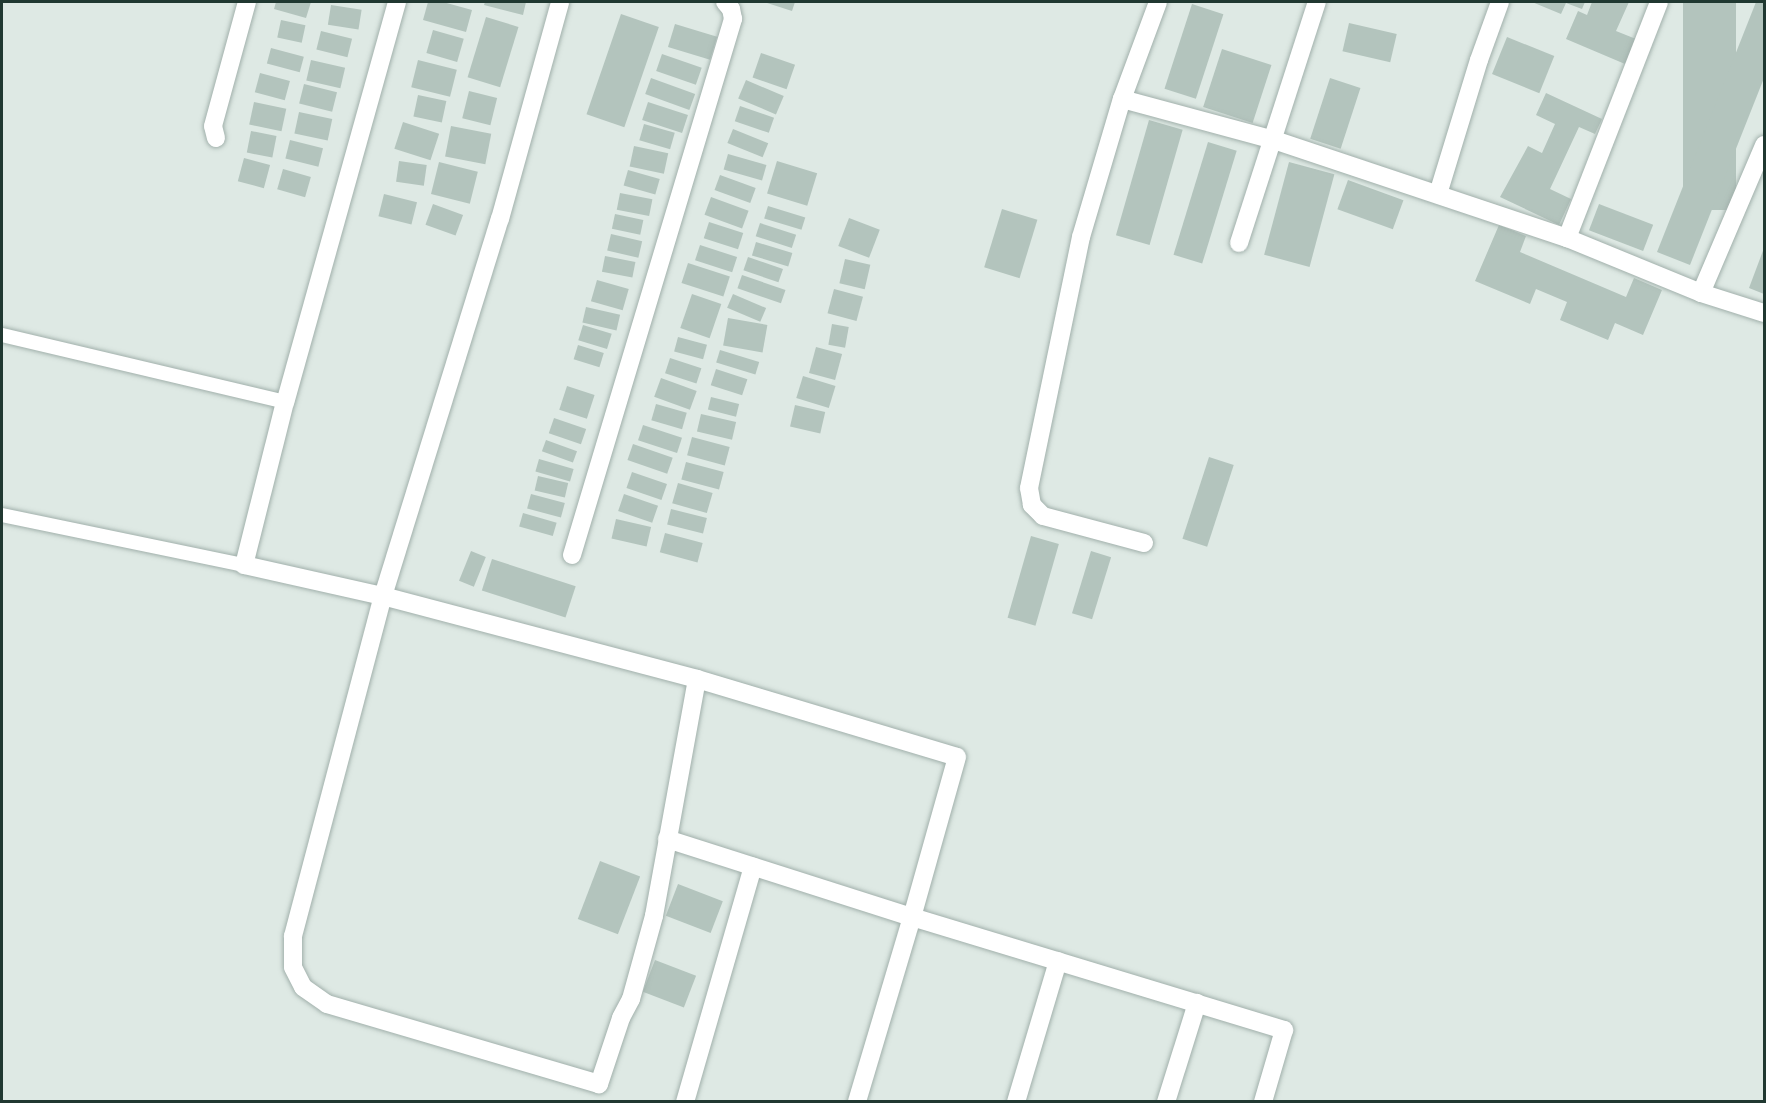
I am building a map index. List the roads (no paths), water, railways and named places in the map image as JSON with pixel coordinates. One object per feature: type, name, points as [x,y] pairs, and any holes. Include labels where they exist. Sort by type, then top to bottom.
[{"type":"street","points":[[216,138],[213,126],[247,2]]},
{"type":"street","points":[[397,2],[285,402],[244,565],[383,596],[697,679],[957,757],[857,1101]]},
{"type":"street","points":[[560,2],[500,219],[383,596],[293,936],[293,967],[303,987],[327,1004],[599,1084],[621,1018],[631,999],[654,916],[697,679]]},
{"type":"street","points":[[572,555],[733,19],[731,9],[725,2]]},
{"type":"street","points":[[1144,543],[1043,516],[1032,505],[1029,488],[1081,237],[1122,99],[1158,2]]},
{"type":"street","points":[[1239,243],[1317,2]]},
{"type":"street","points":[[1438,194],[1479,60],[1500,2]]},
{"type":"street","points":[[1568,238],[1659,2]]},
{"type":"street","points":[[1122,99],[1274,140],[1438,194],[1568,238],[1701,293],[1764,313]]},
{"type":"street","points":[[1701,293],[1764,145]]},
{"type":"street","points":[[667,839],[912,917],[1284,1030],[1263,1101]]},
{"type":"street","points":[[685,1101],[753,867]]},
{"type":"street","points":[[1016,1101],[1058,961]]},
{"type":"street","points":[[1166,1101],[1197,1003]]},
{"type":"lane","points":[[2,335],[285,402]]},
{"type":"lane","points":[[2,515],[244,565]]}]
